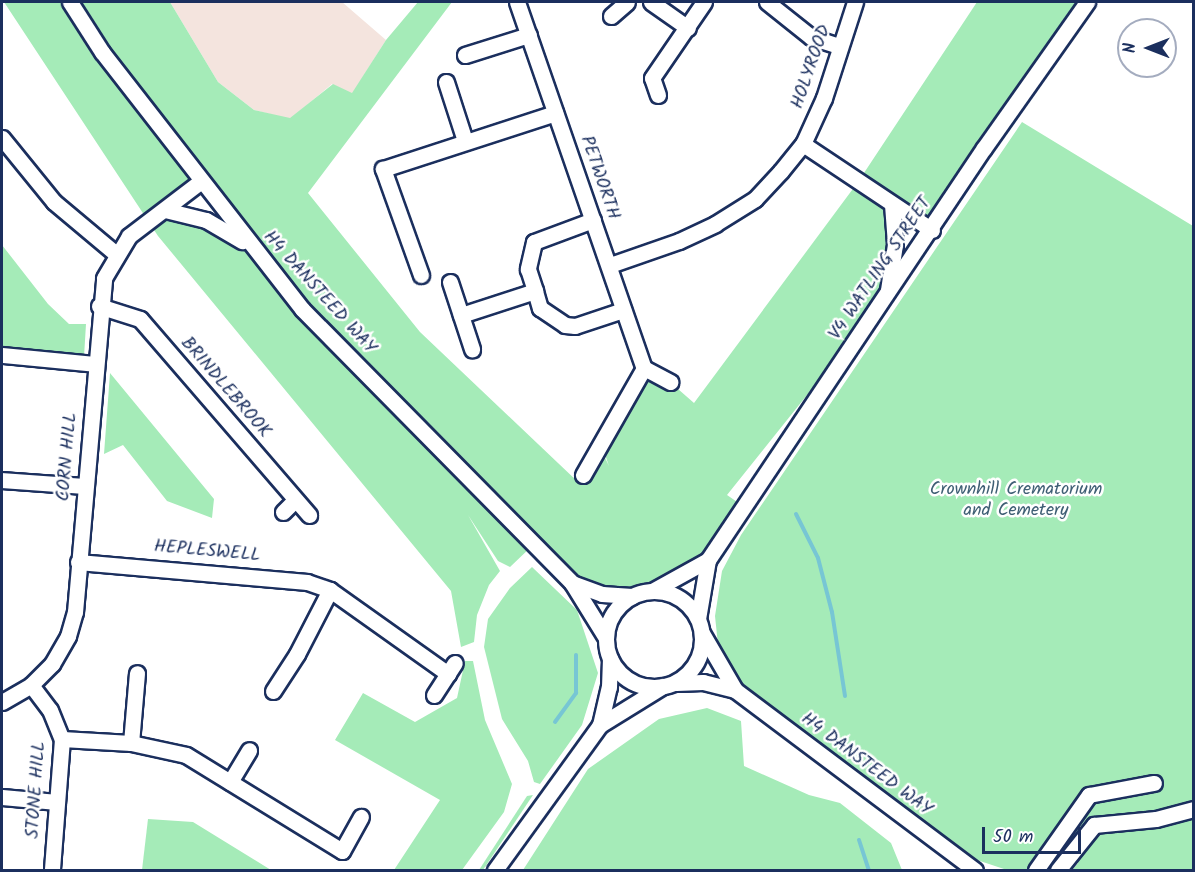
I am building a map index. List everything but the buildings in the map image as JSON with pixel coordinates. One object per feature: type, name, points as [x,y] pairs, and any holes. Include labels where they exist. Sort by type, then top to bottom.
[{"type":"street","name":"H4 DANSTEED WAY","points":[[70,2],[102,52],[200,182],[302,309],[515,529],[572,583],[606,638]]},
{"type":"street","name":"PETWORTH","points":[[518,2],[644,368]]},
{"type":"street","points":[[611,16],[627,2]]},
{"type":"street","points":[[651,2],[688,28]]},
{"type":"street","points":[[657,95],[652,78],[704,2]]},
{"type":"street","points":[[767,2],[811,37],[838,46]]},
{"type":"street","name":"HOLYROOD","points":[[610,265],[679,242],[716,224],[755,199],[803,144],[824,98],[838,46],[855,2]]},
{"type":"street","name":"V4 WATLING STREET","points":[[652,591],[708,560],[932,230],[984,148],[1087,2]]},
{"type":"street","points":[[465,55],[529,35]]},
{"type":"street","points":[[446,82],[465,141]]},
{"type":"street","points":[[421,275],[383,169],[555,113]]},
{"type":"street","points":[[2,138],[54,202],[116,254]]},
{"type":"street","points":[[803,144],[932,230]]},
{"type":"street","name":"CORN HILL","points":[[2,702],[31,685],[52,664],[68,636],[75,612],[99,306],[104,278],[116,254],[129,236],[200,182]]},
{"type":"street","points":[[887,296],[895,244],[892,204]]},
{"type":"street","points":[[165,210],[206,220],[250,245]]},
{"type":"street","points":[[592,220],[534,242],[528,269],[540,308],[565,325],[575,326],[623,310]]},
{"type":"street","points":[[450,282],[472,349]]},
{"type":"street","points":[[461,315],[535,291]]},
{"type":"street","name":"BRINDLEBROOK","points":[[99,306],[140,319],[309,515]]},
{"type":"street","points":[[2,355],[95,364]]},
{"type":"street","points":[[583,476],[644,368],[670,382]]},
{"type":"street","points":[[2,480],[84,486]]},
{"type":"street","points":[[283,512],[296,500]]},
{"type":"street","name":"V4 WATLING STREET","points":[[700,626],[708,560]]},
{"type":"street","name":"HEPLESWELL","points":[[78,562],[279,578],[330,590],[451,668],[434,695]]},
{"type":"street","name":"H4 DANSTEED WAY","points":[[572,583],[602,594],[632,596]]},
{"type":"street","points":[[273,691],[297,654],[330,590]]},
{"type":"street","points":[[495,870],[600,725],[609,687],[610,658],[606,638],[614,614],[632,596],[652,591],[679,598],[700,626],[696,662],[669,685],[600,725]]},
{"type":"street","name":"H4 DANSTEED WAY","points":[[700,626],[735,690]]},
{"type":"street","points":[[610,658],[632,681],[669,685]]},
{"type":"street","points":[[131,743],[137,674]]},
{"type":"street","name":"H4 DANSTEED WAY","points":[[669,685],[703,682],[735,690],[975,870]]},
{"type":"street","name":"STONE HILL","points":[[31,685],[50,710],[62,739],[51,870]]},
{"type":"street","points":[[62,739],[131,743],[186,755],[346,854],[361,817]]},
{"type":"street","points":[[230,782],[249,750]]},
{"type":"street","points":[[1036,870],[1089,795],[1154,783]]},
{"type":"street","points":[[2,797],[57,802]]},
{"type":"street","points":[[1058,870],[1094,825],[1156,819],[1194,809]]},
{"type":"shaded area","points":[[170,2],[342,2],[386,40],[352,94],[332,84],[290,119],[254,110],[218,82]]},
{"type":"green space","points":[[4,2],[170,2],[218,82],[254,110],[290,118],[333,84],[352,93],[386,40],[418,2],[452,2],[308,193],[420,332],[578,482],[599,445],[609,466],[603,449],[644,368],[670,382],[694,403],[858,182],[977,2],[1087,2],[932,230],[892,205],[887,296],[823,390],[811,390],[727,495],[746,508],[708,560],[652,591],[602,594],[532,546],[510,567],[498,561],[468,515],[500,571],[489,585],[477,615],[474,642],[461,647],[451,591],[158,236]],"holes":[[[200,182],[248,244],[179,200]]]},
{"type":"green space","name":"Crownhill Crematorium and Cemetery","points":[[1022,122],[1193,226],[1193,870],[1072,870],[1078,863],[1069,853],[1081,853],[1056,843],[1033,870],[1007,870],[968,857],[752,697],[727,667],[718,645],[715,616],[722,571],[741,535]]},
{"type":"green space","points":[[2,245],[48,304],[69,324],[86,324],[84,357],[2,349]]},
{"type":"green space","points":[[110,373],[214,499],[212,518],[167,501],[123,445],[104,454]]},
{"type":"green space","points":[[532,567],[577,610],[598,673],[582,725],[540,784],[534,782],[528,761],[502,719],[484,647],[488,619],[510,588]]},
{"type":"green space","points":[[465,661],[473,661],[485,720],[512,784],[504,812],[462,870],[394,870],[440,800],[335,740],[363,693],[415,722],[457,698]]},
{"type":"green space","points":[[707,708],[741,721],[744,766],[809,795],[840,803],[891,843],[902,870],[523,870],[588,769],[659,719]]},
{"type":"green space","points":[[533,795],[483,870],[479,870],[527,796]]},
{"type":"green space","points":[[148,819],[193,822],[271,870],[142,870]]},
{"type":"waterway","points":[[796,514],[818,558],[832,612],[845,696]]},
{"type":"waterway","points":[[555,722],[576,693],[576,655]]},
{"type":"waterway","points":[[859,840],[869,870]]}]
